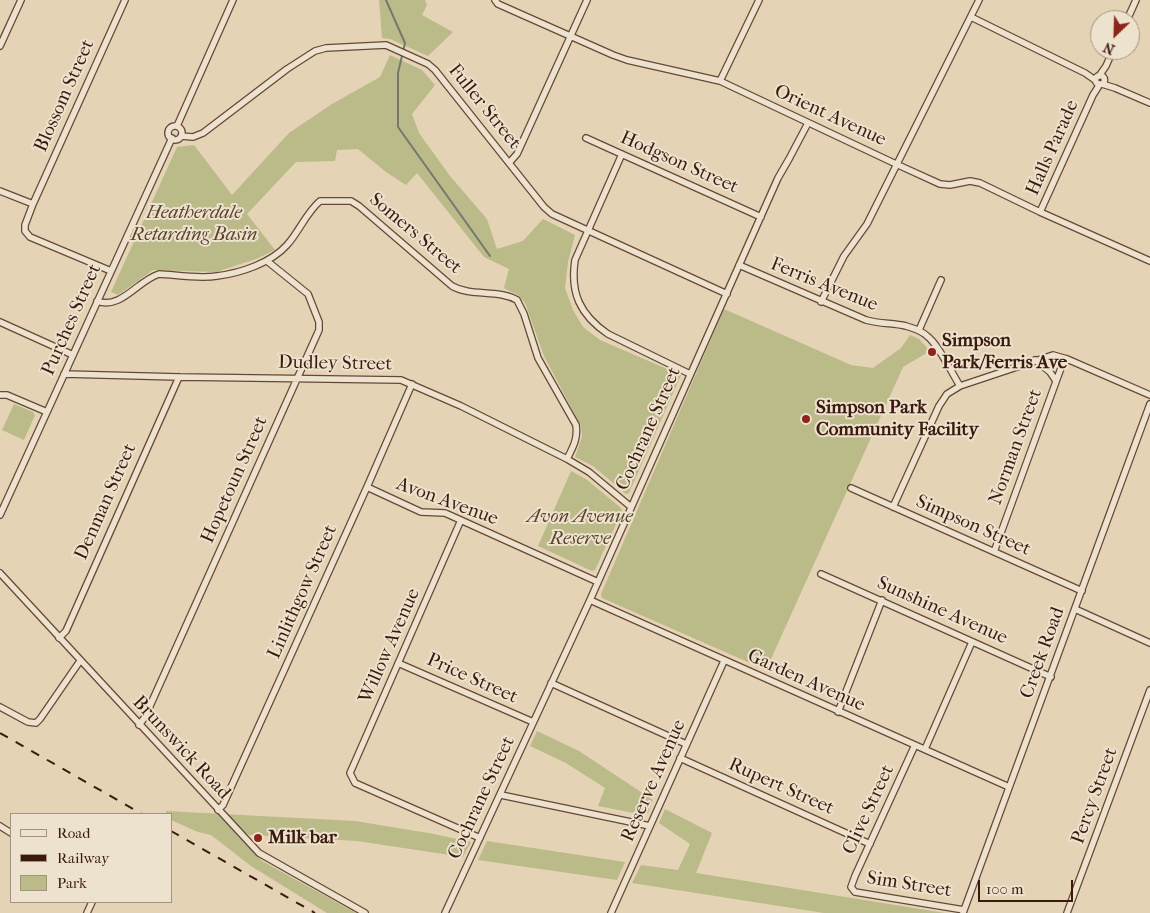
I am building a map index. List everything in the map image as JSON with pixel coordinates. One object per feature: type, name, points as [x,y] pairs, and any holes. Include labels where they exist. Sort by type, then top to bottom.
[{"type":"street","points":[[0,46],[21,0]]},
{"type":"street","name":"Blossom Street","points":[[111,271],[30,237],[25,232],[25,225],[125,0]]},
{"type":"street","name":"Orient Avenue","points":[[495,0],[498,4],[626,60],[720,81],[940,184],[980,183],[1150,261]]},
{"type":"street","points":[[509,163],[517,154],[587,0]]},
{"type":"street","points":[[720,81],[759,0]]},
{"type":"street","points":[[821,302],[844,256],[867,224],[979,0]]},
{"type":"street","name":"Purches Street","points":[[0,515],[2,505],[47,412],[172,138],[169,136],[169,131],[173,126],[177,126],[231,2]]},
{"type":"street","points":[[971,17],[1115,88],[1150,103]]},
{"type":"street","name":"Fuller Street","points":[[181,136],[194,137],[203,133],[286,69],[316,51],[326,48],[386,45],[428,64],[435,70],[544,207],[552,214],[727,294]]},
{"type":"street","name":"Halls Parade","points":[[1040,212],[1109,60]]},
{"type":"street","name":"Cochrane Street","points":[[445,913],[590,600],[778,178],[790,160],[808,123]]},
{"type":"street","points":[[172,138],[176,139],[181,136],[181,129],[177,126]]},
{"type":"street","name":"Hodgson Street","points":[[586,138],[761,217]]},
{"type":"street","points":[[622,154],[575,260],[573,272],[574,287],[578,302],[596,326],[608,334],[690,374]]},
{"type":"street","points":[[0,191],[33,204]]},
{"type":"street","name":"Somers Street","points":[[97,302],[108,304],[116,302],[150,277],[159,274],[216,276],[267,261],[277,255],[288,244],[320,201],[350,201],[359,206],[457,289],[517,300],[524,314],[538,358],[576,425],[576,442],[567,459]]},
{"type":"street","name":"Hopetoun Street","points":[[139,725],[145,717],[319,330],[319,322],[308,294],[267,261]]},
{"type":"street","name":"Ferris Avenue","points":[[739,265],[866,320],[919,330]]},
{"type":"street","points":[[941,280],[919,330],[934,343],[960,386]]},
{"type":"street","points":[[0,322],[73,355]]},
{"type":"street","points":[[894,507],[939,406],[947,394],[960,386],[1053,355],[1067,359],[1150,395]]},
{"type":"street","name":"Norman Street","points":[[994,552],[1056,381],[1067,359]]},
{"type":"street","name":"Norman Street","points":[[1035,360],[1050,372],[1056,381]]},
{"type":"street","name":"Dudley Street","points":[[64,374],[179,378],[401,380],[461,406],[567,459],[589,472],[631,507]]},
{"type":"street","name":"Denman Street","points":[[60,638],[66,631],[179,378]]},
{"type":"street","name":"Linlithgow Street","points":[[218,810],[223,805],[412,384]]},
{"type":"street","points":[[0,395],[7,394],[47,412]]},
{"type":"street","name":"Creek Road","points":[[963,911],[1150,405]]},
{"type":"street","name":"Avon Avenue","points":[[367,487],[421,512],[445,514],[461,520],[598,582]]},
{"type":"street","name":"Simpson Street","points":[[852,488],[1082,591]]},
{"type":"street","name":"Willow Avenue","points":[[461,520],[350,773],[354,783],[480,838]]},
{"type":"street","name":"Brunswick Road","points":[[0,573],[259,853],[365,913]]},
{"type":"street","name":"Sunshine Avenue","points":[[821,574],[1051,677]]},
{"type":"street","name":"Garden Avenue","points":[[590,600],[1010,788]]},
{"type":"street","points":[[838,712],[882,600]]},
{"type":"street","points":[[1075,609],[1150,643]]},
{"type":"street","points":[[925,749],[972,642]]},
{"type":"street","points":[[0,707],[28,722],[36,723],[80,661]]},
{"type":"street","name":"Reserve Avenue","points":[[611,913],[724,661]]},
{"type":"street","name":"Price Street","points":[[398,663],[533,722]]},
{"type":"street","points":[[551,683],[686,744]]},
{"type":"street","name":"Percy Street","points":[[1067,913],[1150,690]]},
{"type":"street","name":"Clive Street","points":[[851,887],[854,876],[915,745]]},
{"type":"street","name":"Rupert Street","points":[[680,758],[870,844]]},
{"type":"street","points":[[501,795],[650,826]]},
{"type":"street","name":"Sim Street","points":[[851,887],[854,892],[963,911]]},
{"type":"green space","points":[[379,0],[425,0],[427,5],[422,15],[453,32],[428,56],[390,39],[382,38]]},
{"type":"green space","name":"Heatherdale Retarding Basin","points":[[390,55],[422,70],[435,85],[412,114],[419,133],[450,176],[487,219],[497,249],[523,241],[543,219],[575,235],[568,262],[565,288],[573,310],[583,327],[600,340],[681,375],[629,493],[626,494],[593,466],[575,457],[582,437],[581,426],[544,356],[525,303],[519,296],[504,288],[509,269],[484,257],[417,173],[406,185],[386,172],[358,149],[337,150],[335,161],[296,162],[247,214],[275,250],[256,259],[216,272],[153,270],[118,295],[111,292],[177,147],[194,145],[232,195],[289,133],[332,104],[380,77]]},
{"type":"green space","points":[[724,309],[851,365],[873,368],[901,348],[910,335],[919,339],[930,351],[903,367],[766,670],[602,598],[601,594]]},
{"type":"green space","points":[[14,404],[33,412],[35,415],[24,440],[2,430]]},
{"type":"green space","name":"Avon Avenue Reserve","points":[[571,471],[586,479],[621,508],[622,511],[595,570],[592,571],[538,546]]},
{"type":"green space","points":[[537,731],[579,751],[653,800],[648,813],[644,815],[598,806],[605,788],[566,763],[530,746]]},
{"type":"green space","points":[[665,809],[712,833],[696,873],[945,913],[824,913],[632,883],[641,865],[678,870],[690,844],[659,823]]},
{"type":"green space","points":[[166,811],[355,821],[471,842],[463,857],[357,841],[236,834],[262,861],[356,913],[327,913],[251,866],[211,835],[198,832],[172,820],[172,813],[166,813]]},
{"type":"green space","points":[[487,841],[625,862],[617,880],[478,860]]},
{"type":"waterway","points":[[386,0],[405,43],[398,73],[398,127],[490,256]]},
{"type":"railway","points":[[0,733],[140,813]]},
{"type":"railway","points":[[172,832],[315,913]]},
{"type":"place","name":"Simpson Park/Ferris Ave","points":[[932,352]]},
{"type":"place","name":"Simpson Park Community Facility","points":[[806,419]]},
{"type":"place","name":"Milk bar","points":[[258,838]]}]
